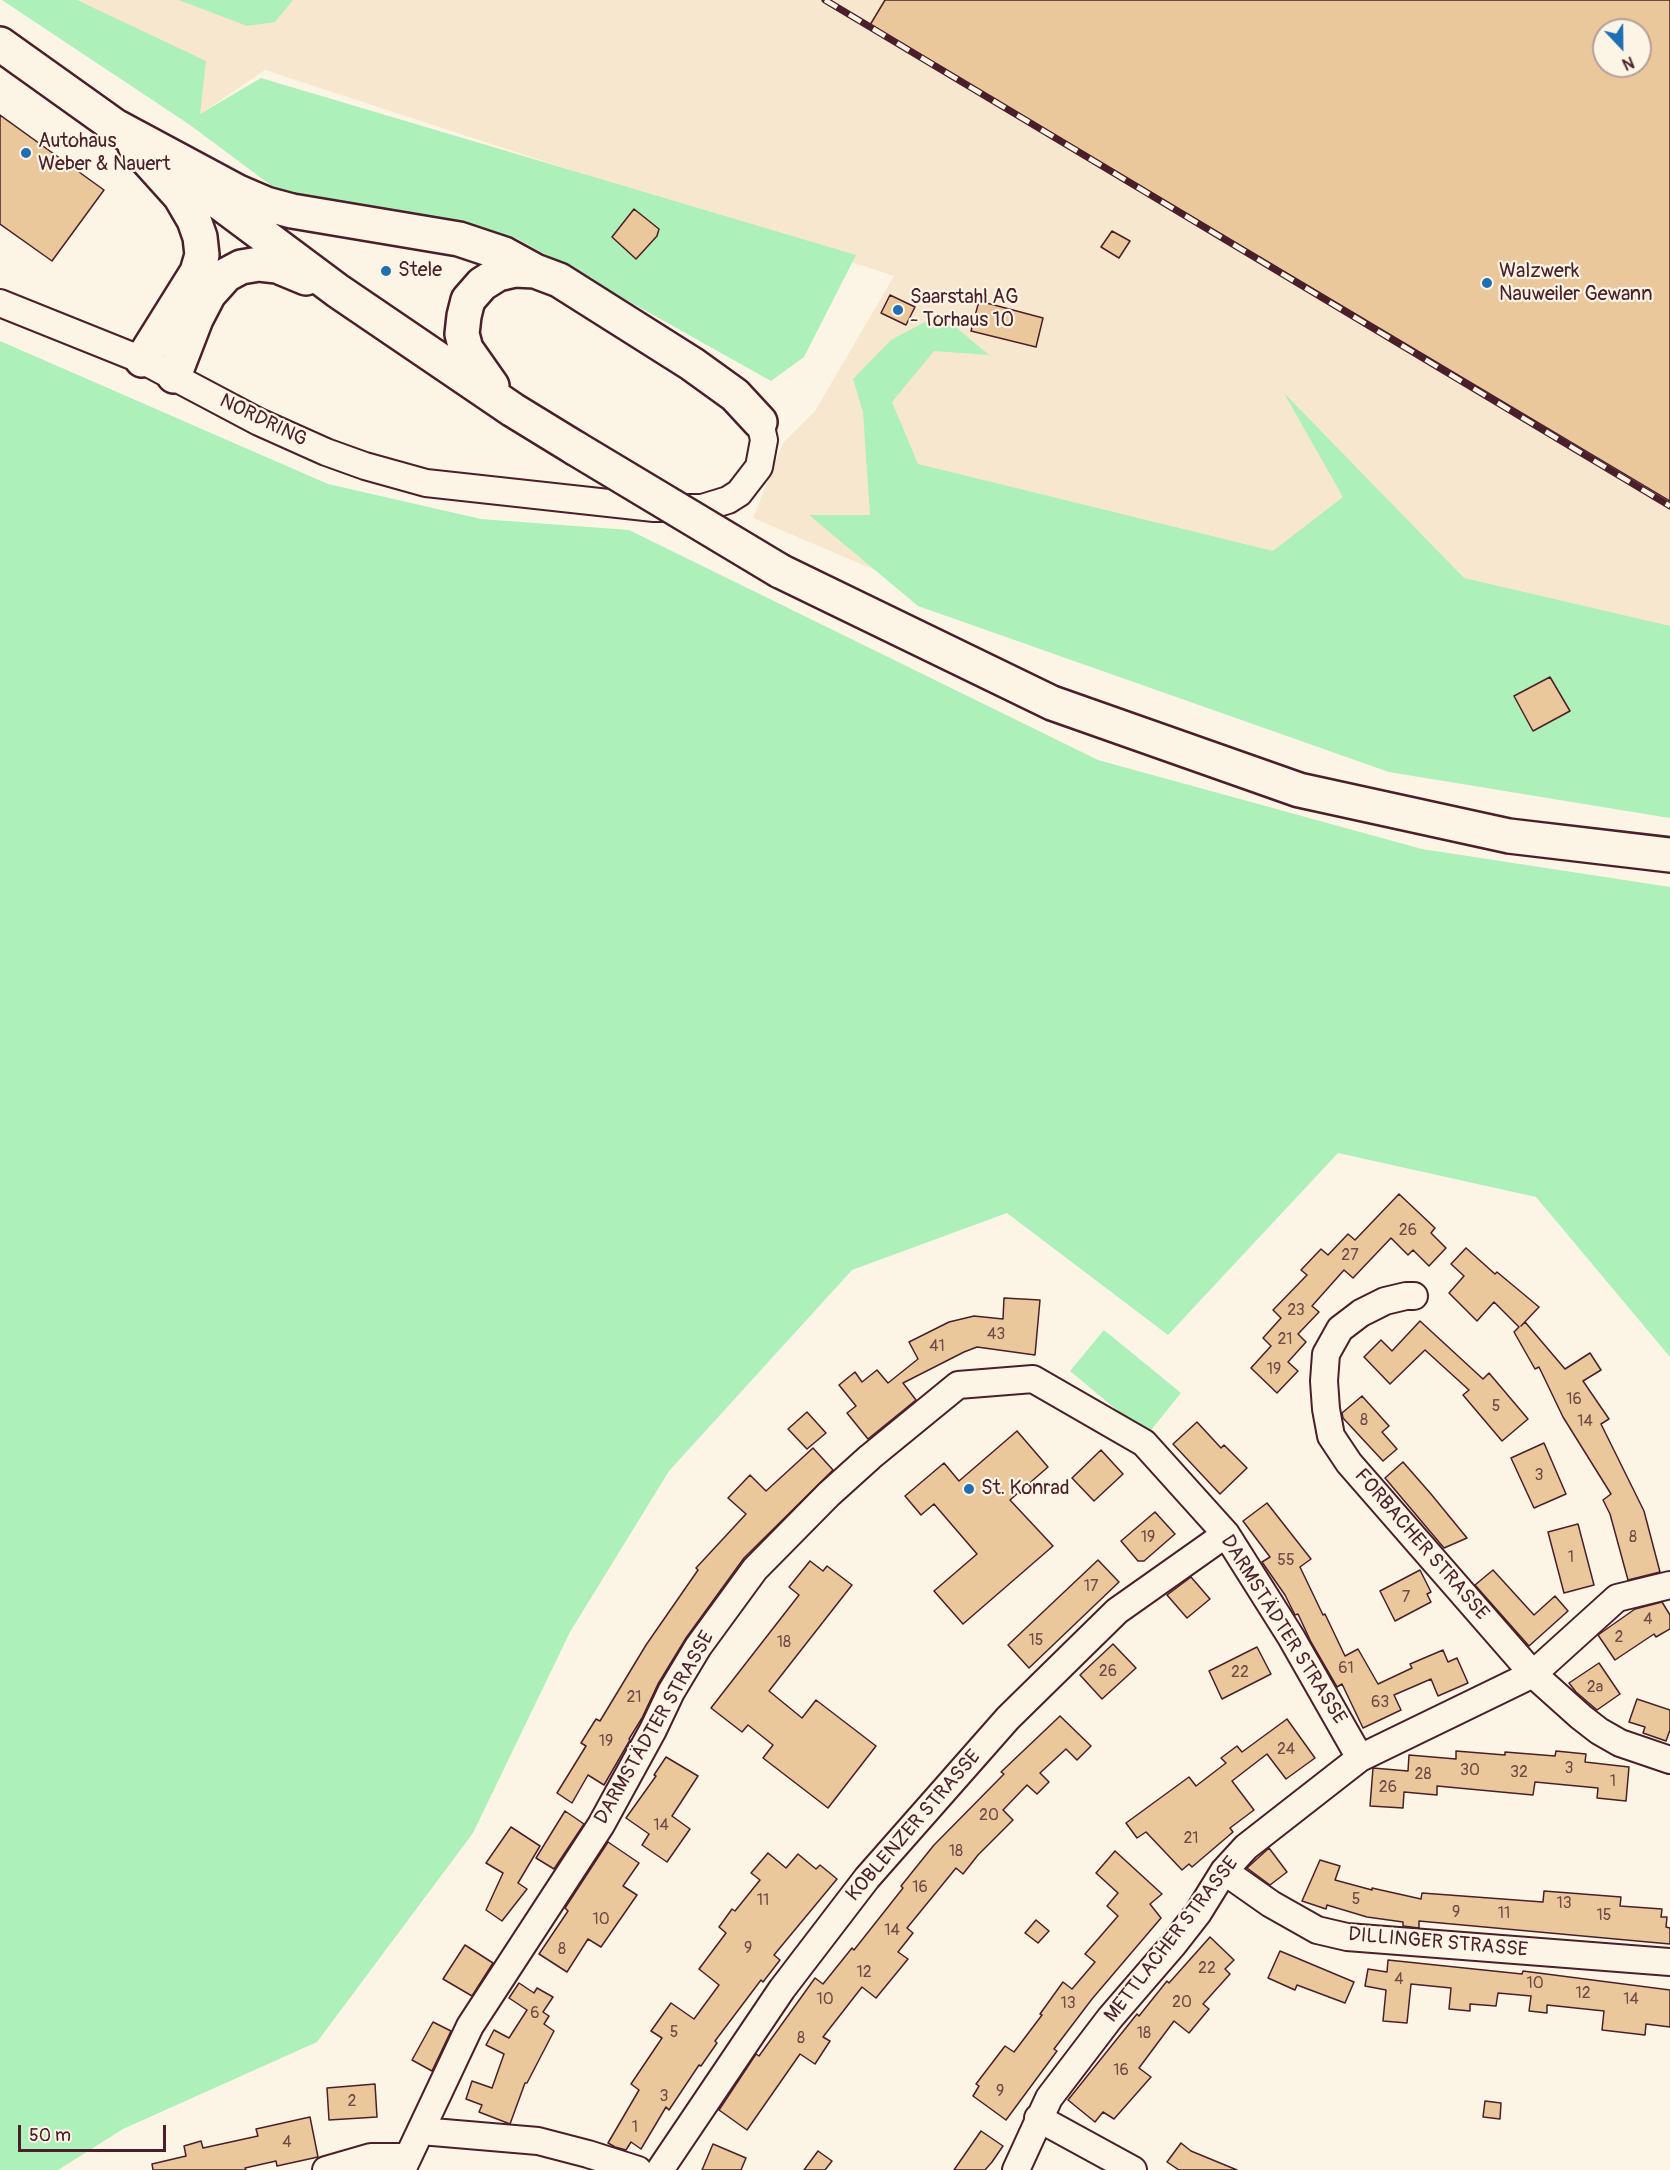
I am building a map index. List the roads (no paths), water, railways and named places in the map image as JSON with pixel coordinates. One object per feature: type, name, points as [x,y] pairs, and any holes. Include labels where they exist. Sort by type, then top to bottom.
[{"type":"main road","points":[[0,44],[117,127],[338,291],[513,410],[780,571],[1052,703],[1299,789],[1509,836],[1670,855]]},
{"type":"main road","points":[[117,127],[238,192],[266,204],[292,211],[459,239],[504,254],[535,271],[559,280],[692,364],[735,394],[760,422]]},
{"type":"main road","points":[[117,127],[180,196],[194,220],[200,237],[202,255],[197,272],[142,360]]},
{"type":"main road","points":[[174,376],[196,319],[209,294],[226,275],[241,267],[260,264],[278,266],[338,291]]},
{"type":"main road","points":[[513,410],[481,373],[466,349],[462,334],[464,316],[468,300],[482,284],[506,272],[535,271]]},
{"type":"street","name":"NORDRING","points":[[0,303],[142,360],[259,422],[326,452],[365,466],[426,483],[654,508],[702,508],[728,500],[739,493],[759,467],[764,440],[760,422]]},
{"type":"street","name":"FORBACHER STRASSE","points":[[1414,1296],[1385,1301],[1361,1313],[1341,1329],[1326,1354],[1324,1381],[1331,1436],[1349,1463],[1533,1674],[1599,1731],[1620,1743],[1670,1760]]},
{"type":"street","name":"DARMSTÄDTER STRASSE","points":[[404,2164],[470,2026],[601,1825],[671,1692],[698,1647],[755,1569],[821,1502],[870,1457],[958,1385],[1034,1379],[1144,1443],[1226,1534],[1292,1637],[1360,1758]]},
{"type":"street","name":"KOBLENZER STRASSE","points":[[660,2170],[782,1989],[867,1878],[1008,1718],[1117,1611],[1226,1534]]},
{"type":"street","name":"METTLACHER STRASSE","points":[[1016,2170],[1049,2098],[1198,1913],[1224,1871],[1246,1847],[1360,1758],[1533,1674],[1617,1598],[1670,1585]]},
{"type":"street","name":"DILLINGER STRASSE","points":[[1224,1871],[1271,1904],[1317,1930],[1347,1937],[1670,1962]]},
{"type":"street","points":[[1038,2118],[1132,2170]]},
{"type":"street","points":[[421,2131],[538,2142],[588,2154],[638,2170]]},
{"type":"street","points":[[326,2170],[371,2157],[404,2164]]},
{"type":"railway","points":[[825,0],[1670,506]]},
{"type":"place","name":"Autohaus Weber & Nauert","points":[[26,153]]},
{"type":"place","name":"Stele","points":[[386,271]]},
{"type":"place","name":"Walzwerk Nauweiler Gewann","points":[[1487,283]]},
{"type":"place","name":"Saarstahl AG - Torhaus 10","points":[[898,310]]},
{"type":"place","name":"St. Konrad","points":[[969,1489]]}]
